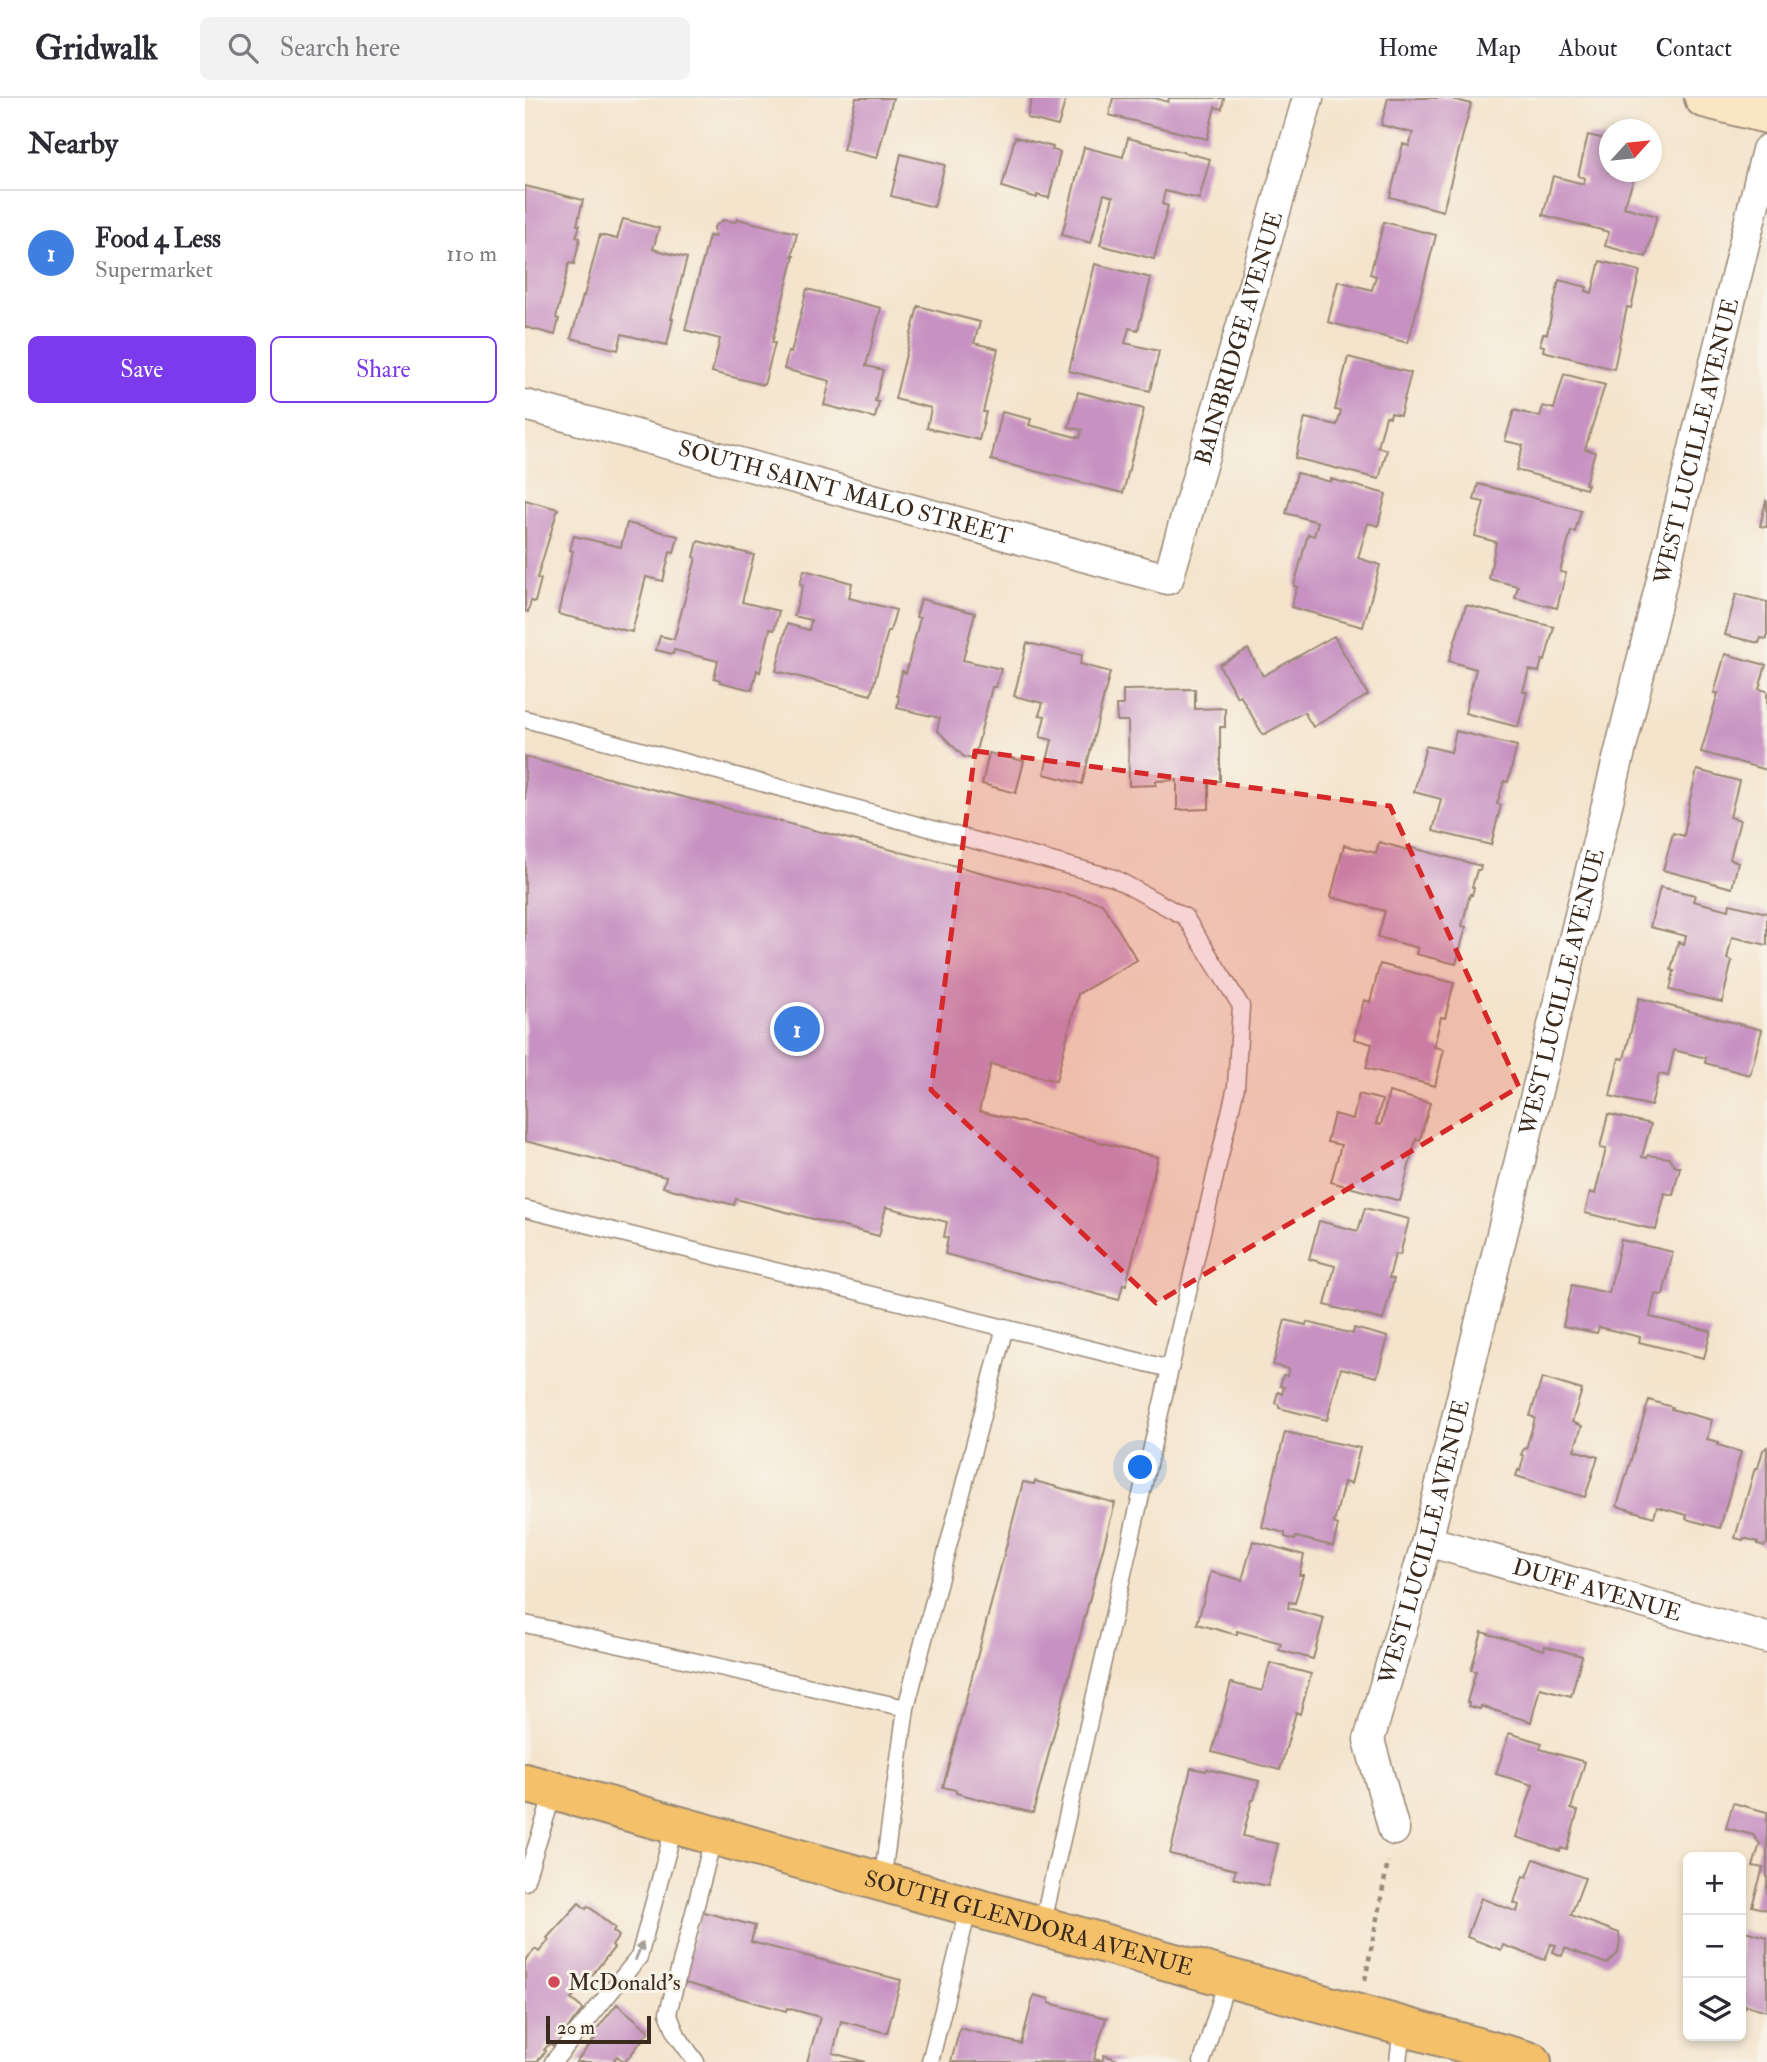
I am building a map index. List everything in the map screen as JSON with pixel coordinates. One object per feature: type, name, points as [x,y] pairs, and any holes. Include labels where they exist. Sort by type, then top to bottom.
[{"type":"main road","name":"SOUTH GLENDORA AVENUE","points":[[540,1787],[1358,2014],[1400,2044],[1532,2062]]},
{"type":"street","name":"BAINBRIDGE AVENUE","points":[[1168,579],[1308,98]]},
{"type":"street","points":[[1704,98],[1767,114]]},
{"type":"street","name":"WEST LUCILLE AVENUE","points":[[1394,1830],[1369,1740],[1427,1541],[1767,150]]},
{"type":"street","name":"SOUTH SAINT MALO STREET","points":[[525,405],[1168,579]]},
{"type":"street","name":"DUFF AVENUE","points":[[1427,1541],[1767,1638]]},
{"type":"lane","points":[[525,719],[1114,878],[1185,917],[1241,1006],[1236,1087],[1042,1926]]},
{"type":"lane","points":[[525,1209],[1170,1369]]},
{"type":"lane","points":[[882,1882],[906,1708],[1005,1327]]},
{"type":"lane","points":[[525,1624],[906,1708]]},
{"type":"lane","points":[[525,1882],[540,1787]]},
{"type":"lane","points":[[553,2062],[639,1957],[675,1825]]},
{"type":"lane","points":[[696,2062],[677,2035],[668,2013],[714,1835]]},
{"type":"lane","points":[[930,2062],[969,1906]]},
{"type":"lane","points":[[1202,2062],[1228,1978]]},
{"type":"path","points":[[1358,2014],[1394,1830]]},
{"type":"highlighted area","points":[[975,751],[1390,806],[1519,1087],[1156,1303],[931,1090]]},
{"type":"building","points":[[856,98],[893,98],[877,158],[843,150]]},
{"type":"building","points":[[1032,98],[1066,98],[1058,126],[1027,118]]},
{"type":"building","points":[[1113,98],[1155,98],[1168,102],[1169,98],[1224,98],[1222,109],[1215,107],[1207,139],[1109,115]]},
{"type":"building","points":[[1388,98],[1449,98],[1471,104],[1443,211],[1390,197],[1403,144],[1409,146],[1413,133],[1381,125]]},
{"type":"building","points":[[1588,135],[1599,138],[1599,182],[1633,182],[1624,207],[1657,216],[1646,257],[1605,246],[1609,232],[1543,215],[1553,176],[1584,184],[1585,178],[1578,176]]},
{"type":"building","points":[[1015,137],[1053,147],[1052,150],[1060,152],[1049,198],[1037,195],[1037,198],[1002,187]]},
{"type":"building","points":[[1128,138],[1210,159],[1199,199],[1165,191],[1162,204],[1168,206],[1154,259],[1100,245],[1113,197],[1104,194],[1091,243],[1062,235],[1084,147],[1123,157]]},
{"type":"building","points":[[901,154],[945,165],[934,207],[891,196]]},
{"type":"building","points":[[525,186],[583,200],[576,237],[580,238],[574,264],[569,263],[556,318],[559,319],[555,335],[525,327]]},
{"type":"building","points":[[623,219],[659,228],[653,249],[687,258],[667,345],[622,334],[618,350],[571,338],[600,235],[617,239]]},
{"type":"building","points":[[737,219],[797,233],[764,385],[712,372],[720,339],[685,330],[709,236],[715,237],[714,227],[723,220],[736,222]]},
{"type":"building","points":[[1384,222],[1436,235],[1408,343],[1328,322],[1338,281],[1372,290],[1376,276],[1370,274]]},
{"type":"building","points":[[1600,261],[1640,271],[1631,308],[1627,307],[1614,369],[1543,351],[1544,346],[1540,345],[1543,334],[1547,334],[1559,280],[1587,287],[1586,291],[1592,293]]},
{"type":"building","points":[[1095,264],[1151,278],[1138,330],[1129,328],[1125,343],[1159,351],[1150,391],[1069,371]]},
{"type":"building","points":[[807,289],[881,308],[866,366],[883,370],[875,401],[879,402],[875,418],[824,405],[830,381],[784,369],[788,352],[791,353]]},
{"type":"building","points":[[918,306],[980,322],[974,343],[998,349],[979,440],[927,428],[931,408],[895,399]]},
{"type":"building","points":[[1348,357],[1411,373],[1400,415],[1391,413],[1390,417],[1386,416],[1378,447],[1387,450],[1379,479],[1295,458],[1305,418],[1337,425],[1341,411],[1335,410]]},
{"type":"building","points":[[1564,374],[1605,385],[1585,449],[1595,452],[1585,484],[1588,484],[1586,489],[1516,470],[1523,445],[1505,441],[1514,410],[1540,417],[1543,406],[1554,409]]},
{"type":"building","points":[[1078,392],[1144,409],[1123,493],[991,460],[1002,412],[1031,419],[1029,425],[1080,438],[1082,430],[1069,427]]},
{"type":"building","points":[[1297,473],[1386,494],[1378,526],[1368,523],[1358,558],[1380,565],[1363,627],[1291,607],[1308,534],[1314,536],[1318,522],[1286,513]]},
{"type":"building","points":[[1478,484],[1581,510],[1575,532],[1571,531],[1560,572],[1566,573],[1557,608],[1515,598],[1518,586],[1489,579],[1496,542],[1475,536],[1484,502],[1474,500]]},
{"type":"building","points":[[525,500],[558,509],[537,578],[541,579],[535,602],[531,601],[528,612],[525,611]]},
{"type":"building","points":[[1767,502],[1767,527],[1760,526]]},
{"type":"building","points":[[627,523],[678,536],[674,553],[670,552],[663,581],[646,577],[632,632],[558,614],[574,536],[621,547]]},
{"type":"building","points":[[698,541],[754,555],[742,602],[779,611],[774,630],[770,629],[760,672],[757,670],[752,690],[714,678],[718,661],[674,650],[673,654],[656,650],[660,636],[674,639],[696,558],[694,557]]},
{"type":"building","points":[[804,570],[852,583],[849,598],[896,610],[871,695],[776,671],[787,624],[809,630],[811,620],[794,616],[803,585],[800,584]]},
{"type":"building","points":[[1736,594],[1767,602],[1767,639],[1761,638],[1759,643],[1725,635]]},
{"type":"building","points":[[921,599],[975,613],[963,660],[1001,669],[996,687],[992,687],[974,759],[964,757],[937,730],[940,718],[897,708],[902,671],[906,673],[920,618],[916,617]]},
{"type":"building","points":[[1466,605],[1554,627],[1545,661],[1542,660],[1539,672],[1529,670],[1523,691],[1527,692],[1518,727],[1465,713],[1476,669],[1449,661]]},
{"type":"building","points":[[1334,636],[1368,695],[1313,727],[1304,712],[1263,735],[1219,665],[1248,649],[1263,676]]},
{"type":"building","points":[[1027,643],[1082,655],[1080,664],[1110,672],[1082,784],[1044,774],[1052,740],[1040,737],[1045,716],[1039,715],[1043,703],[1014,696]]},
{"type":"building","points":[[1725,654],[1766,665],[1759,689],[1767,691],[1767,770],[1701,752],[1718,693],[1714,693]]},
{"type":"building","points":[[1195,689],[1195,709],[1225,708],[1225,727],[1220,727],[1220,781],[1209,781],[1209,809],[1177,810],[1177,780],[1156,781],[1156,785],[1129,786],[1128,721],[1117,721],[1116,705],[1123,705],[1123,690]]},
{"type":"building","points":[[1456,731],[1517,746],[1508,782],[1504,781],[1497,804],[1501,805],[1491,845],[1433,831],[1441,799],[1414,792],[1426,746],[1451,752]]},
{"type":"building","points":[[989,753],[1024,761],[1016,793],[982,784]]},
{"type":"building","points":[[525,757],[1102,903],[1137,960],[1078,994],[1056,1081],[991,1064],[979,1111],[1158,1157],[1126,1285],[1123,1284],[1119,1300],[945,1254],[947,1222],[886,1207],[879,1236],[736,1199],[734,1205],[663,1187],[666,1177],[525,1141]]},
{"type":"building","points":[[1697,770],[1739,781],[1730,817],[1740,820],[1730,859],[1738,862],[1732,888],[1663,870],[1673,833],[1684,836]]},
{"type":"building","points":[[1379,842],[1481,866],[1480,870],[1477,870],[1472,895],[1470,894],[1462,926],[1466,927],[1456,964],[1416,954],[1418,948],[1378,937],[1385,911],[1331,897],[1344,845],[1376,853]]},
{"type":"building","points":[[1660,887],[1695,895],[1693,901],[1729,910],[1730,904],[1767,913],[1767,945],[1732,937],[1727,959],[1732,961],[1722,1002],[1670,990],[1674,971],[1671,970],[1678,942],[1684,944],[1686,936],[1650,927]]},
{"type":"building","points":[[1380,964],[1454,983],[1445,1018],[1441,1017],[1434,1047],[1444,1049],[1435,1086],[1366,1068],[1372,1044],[1354,1039],[1364,1000],[1370,1002]]},
{"type":"building","points":[[1639,998],[1762,1030],[1750,1075],[1705,1063],[1706,1058],[1674,1050],[1668,1076],[1659,1074],[1651,1106],[1610,1096],[1619,1058],[1624,1059]]},
{"type":"building","points":[[1389,1092],[1430,1103],[1420,1140],[1416,1139],[1400,1201],[1331,1182],[1341,1145],[1327,1142],[1334,1114],[1353,1119],[1359,1094],[1382,1100],[1376,1124],[1381,1125]]},
{"type":"building","points":[[1608,1114],[1651,1124],[1642,1157],[1647,1158],[1648,1155],[1669,1158],[1676,1167],[1680,1167],[1673,1195],[1665,1193],[1656,1230],[1585,1213],[1590,1192],[1595,1194],[1606,1149],[1600,1148]]},
{"type":"building","points":[[1365,1208],[1409,1219],[1400,1255],[1395,1254],[1389,1278],[1394,1279],[1383,1320],[1325,1305],[1335,1266],[1309,1259],[1319,1221],[1358,1231]]},
{"type":"building","points":[[1621,1240],[1673,1252],[1663,1295],[1655,1294],[1650,1317],[1711,1331],[1704,1358],[1639,1342],[1640,1337],[1599,1327],[1597,1333],[1563,1326],[1572,1285],[1609,1293]]},
{"type":"building","points":[[1285,1320],[1306,1325],[1307,1322],[1353,1334],[1354,1328],[1388,1337],[1377,1377],[1341,1368],[1327,1420],[1279,1408],[1275,1403],[1278,1392],[1282,1394],[1284,1387],[1280,1386],[1283,1375],[1287,1376],[1289,1369],[1273,1365]]},
{"type":"building","points":[[1542,1378],[1582,1390],[1572,1422],[1582,1426],[1574,1450],[1598,1457],[1585,1497],[1516,1476],[1518,1470],[1520,1471],[1524,1456],[1521,1455],[1524,1448],[1526,1449],[1535,1418],[1530,1416]]},
{"type":"building","points":[[1649,1400],[1712,1420],[1707,1439],[1741,1452],[1720,1528],[1686,1519],[1687,1515],[1657,1507],[1654,1517],[1617,1506]]},
{"type":"building","points":[[1285,1432],[1360,1448],[1351,1484],[1344,1482],[1334,1523],[1338,1525],[1333,1546],[1296,1537],[1295,1540],[1285,1537],[1285,1533],[1262,1527]]},
{"type":"building","points":[[1767,1447],[1767,1544],[1764,1546],[1744,1538],[1735,1538],[1755,1468],[1758,1468],[1763,1450]]},
{"type":"building","points":[[1035,1481],[1115,1503],[1033,1813],[956,1793],[956,1790],[943,1787],[1023,1482],[1034,1484]]},
{"type":"building","points":[[1253,1541],[1304,1555],[1299,1575],[1303,1575],[1295,1603],[1289,1602],[1288,1608],[1324,1618],[1313,1659],[1279,1650],[1281,1643],[1197,1624],[1211,1572],[1242,1580]]},
{"type":"building","points":[[1482,1632],[1544,1650],[1545,1646],[1582,1656],[1571,1696],[1540,1688],[1531,1722],[1481,1706],[1480,1709],[1469,1706],[1467,1702],[1476,1671],[1471,1670]]},
{"type":"building","points":[[1270,1663],[1311,1674],[1300,1714],[1296,1712],[1280,1770],[1212,1752],[1231,1683],[1262,1691]]},
{"type":"building","points":[[1509,1733],[1542,1743],[1540,1749],[1585,1762],[1571,1809],[1578,1811],[1567,1850],[1561,1848],[1560,1851],[1516,1837],[1533,1785],[1496,1774]]},
{"type":"building","points":[[1191,1768],[1259,1781],[1243,1836],[1278,1844],[1268,1886],[1233,1878],[1236,1870],[1170,1854]]},
{"type":"building","points":[[1733,1803],[1767,1812],[1767,1910],[1752,1906],[1763,1868],[1753,1866],[1760,1844],[1753,1835],[1726,1828]]},
{"type":"building","points":[[1534,1859],[1585,1878],[1571,1915],[1619,1933],[1618,1953],[1607,1964],[1565,1948],[1562,1956],[1553,1952],[1556,1945],[1551,1944],[1545,1960],[1503,1945],[1501,1950],[1467,1937],[1481,1898],[1517,1912],[1519,1905],[1514,1903],[1523,1876],[1527,1877]]},
{"type":"building","name":"McDonald's","points":[[579,1903],[586,1909],[588,1906],[615,1928],[613,1931],[619,1936],[612,1946],[614,1948],[592,1975],[590,1973],[582,1981],[584,1983],[571,1999],[583,2009],[561,2037],[565,2040],[560,2047],[550,2043],[537,2062],[525,2062],[525,1961],[535,1949],[539,1952],[549,1940],[547,1938]]},
{"type":"building","points":[[700,1911],[755,1926],[751,1942],[901,1980],[887,2033],[841,2021],[833,2053],[865,2062],[807,2062],[820,2017],[787,2008],[786,2011],[682,1982]]},
{"type":"building","points":[[1746,1931],[1767,1937],[1767,2011],[1746,2005]]},
{"type":"building","points":[[1034,1995],[1049,1999],[1049,2003],[1106,2018],[1094,2059],[1102,2061],[1104,2055],[1124,2062],[951,2062],[960,2028],[1021,2044]]},
{"type":"building","points":[[617,2004],[649,2031],[625,2062],[617,2056],[614,2059],[617,2062],[576,2062],[596,2037],[593,2034]]},
{"type":"place","name":"Food 4 Less","points":[[797,1029]]},
{"type":"place","name":"McDonald's","points":[[554,1982]]}]
